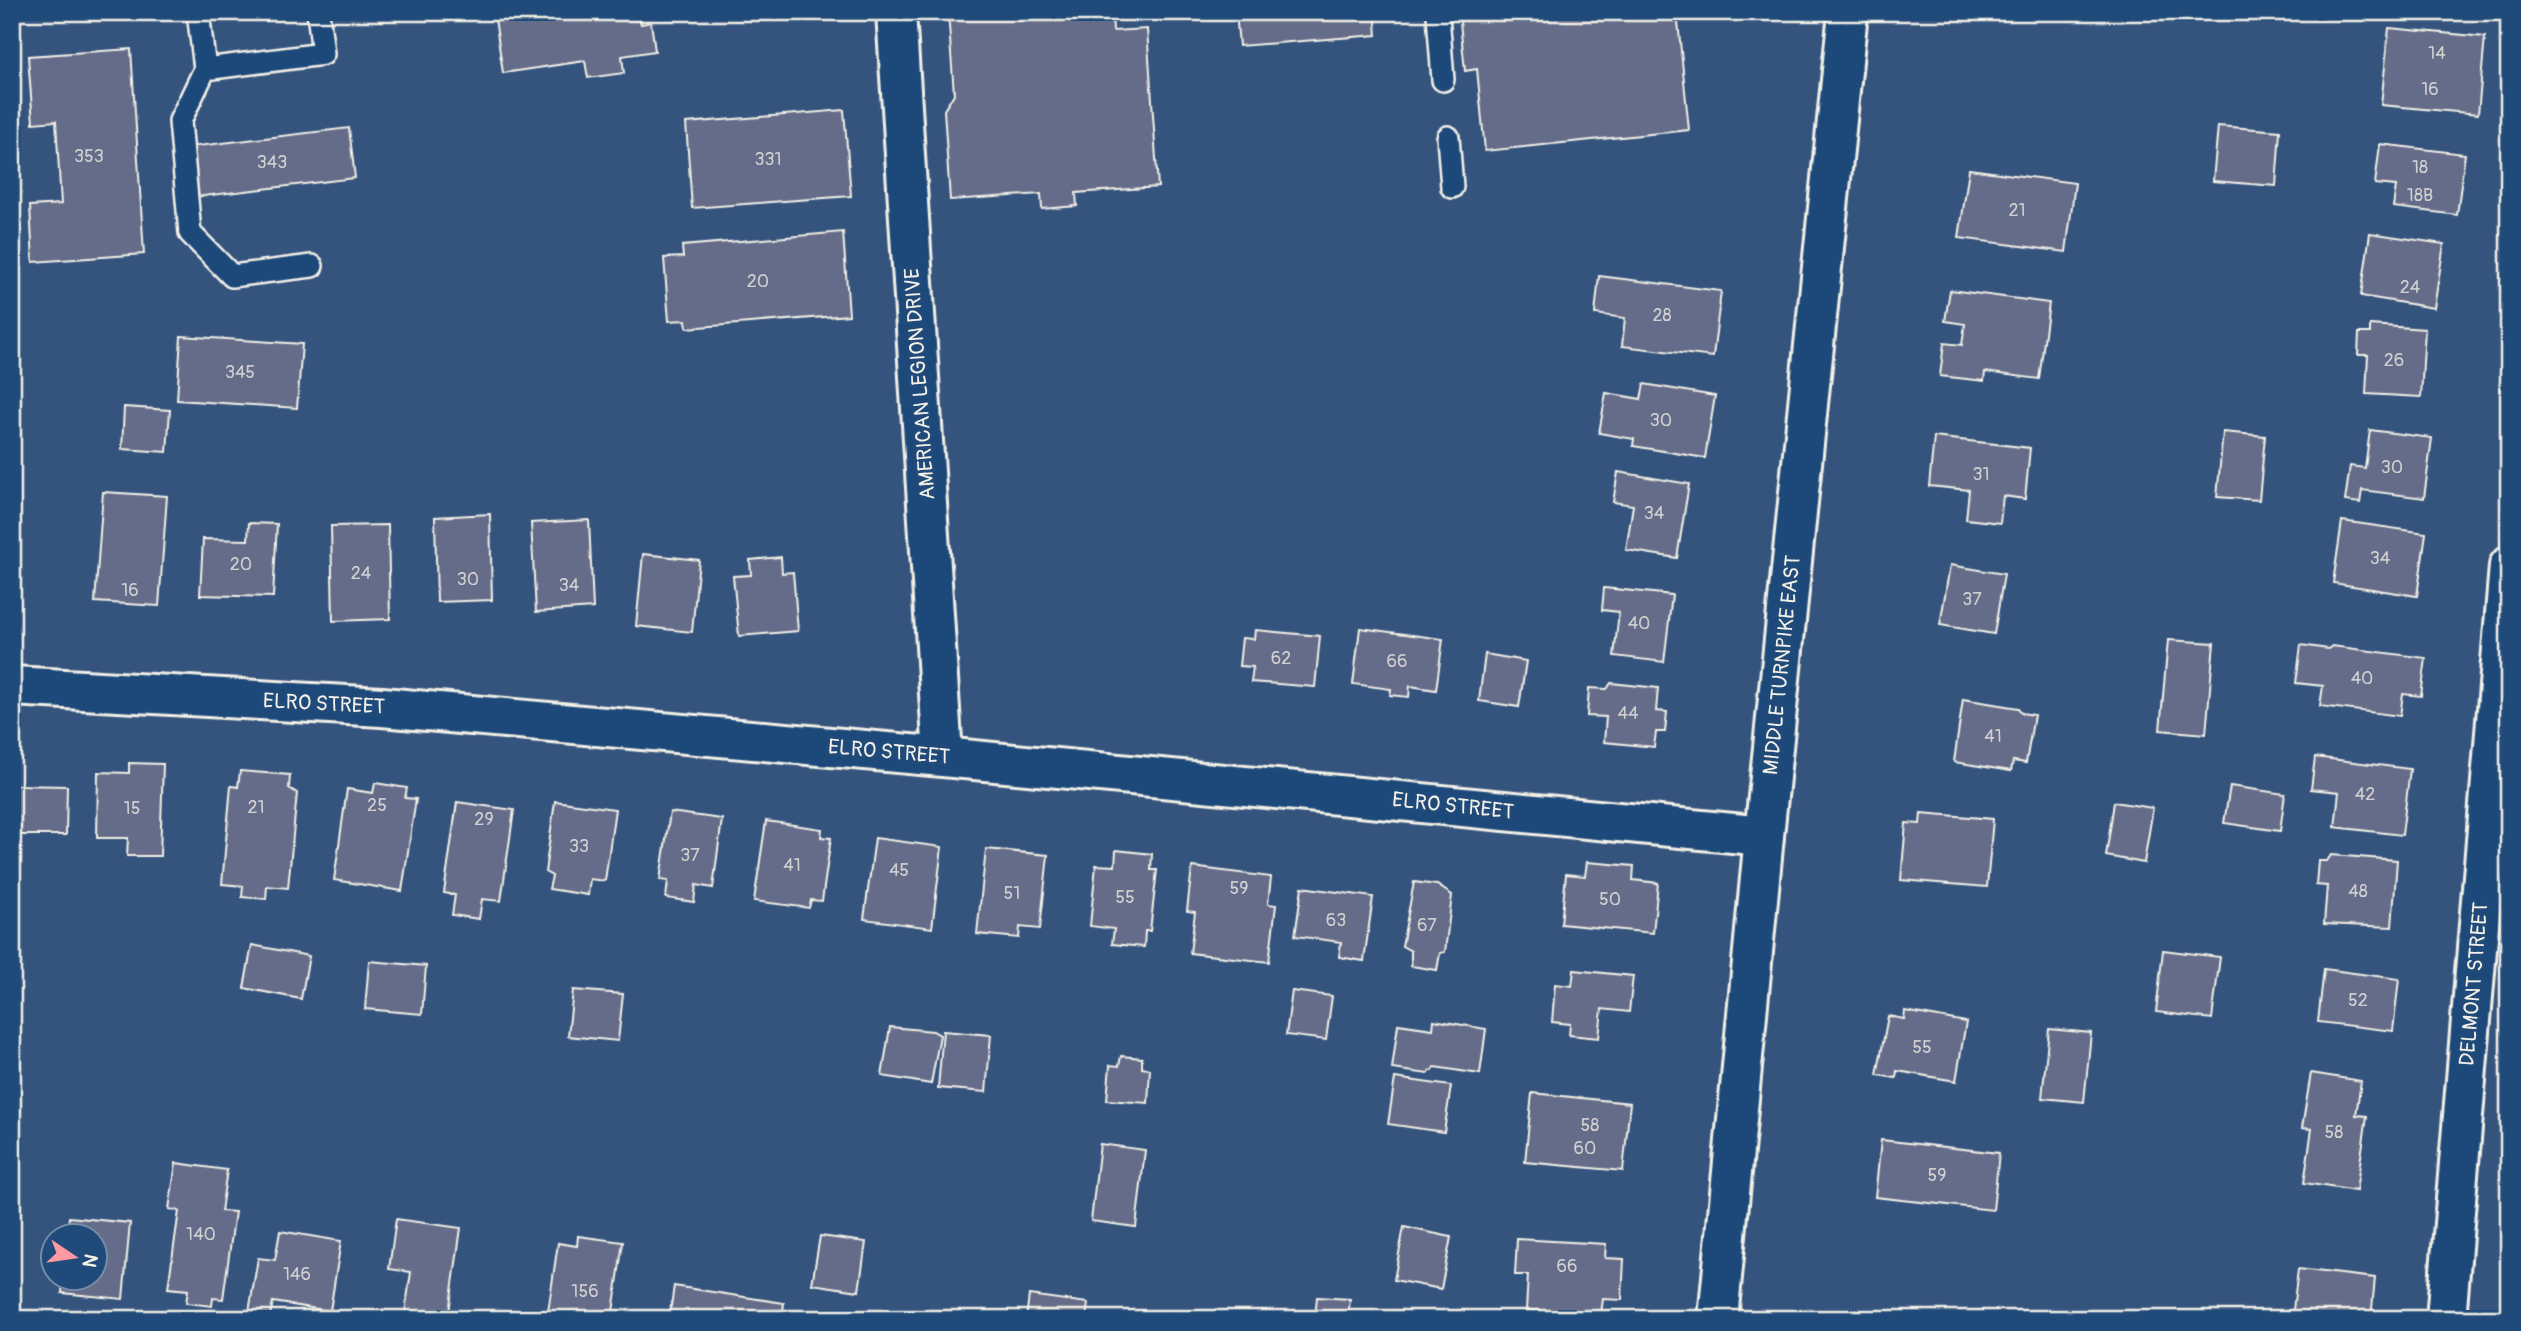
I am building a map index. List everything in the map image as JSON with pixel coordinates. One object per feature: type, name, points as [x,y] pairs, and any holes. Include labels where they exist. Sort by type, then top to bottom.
[{"type":"street","name":"AMERICAN LEGION DRIVE","points":[[896,12],[943,757]]},
{"type":"street","name":"MIDDLE TURNPIKE EAST","points":[[1718,1319],[1848,12]]},
{"type":"street","name":"DELMONT STREET","points":[[2446,1319],[2509,566]]},
{"type":"street","name":"ELRO STREET","points":[[12,686],[396,708],[943,757],[1764,836]]},
{"type":"lane","points":[[198,12],[205,69],[180,121],[190,233],[232,276],[312,266]]},
{"type":"lane","points":[[205,69],[323,54],[318,12]]},
{"type":"lane","points":[[1438,15],[1443,80]]},
{"type":"lane","points":[[1448,137],[1452,187]]},
{"type":"building","points":[[494,12],[639,12],[641,24],[651,22],[655,51],[622,56],[624,73],[588,78],[585,61],[503,73]]},
{"type":"building","points":[[948,12],[1112,12],[1113,31],[1147,29],[1158,187],[1076,193],[1077,206],[1042,209],[1041,194],[950,200],[944,110],[954,94]]},
{"type":"building","points":[[1236,12],[1375,12],[1377,35],[1239,46]]},
{"type":"building","points":[[1459,12],[1677,12],[1689,130],[1485,151],[1477,69],[1465,71]]},
{"type":"building","points":[[2389,28],[2485,37],[2478,114],[2381,105]]},
{"type":"building","points":[[131,49],[144,254],[33,262],[30,206],[61,204],[56,121],[33,123],[28,56]]},
{"type":"building","points":[[844,110],[851,196],[692,208],[686,123]]},
{"type":"building","points":[[2218,126],[2280,131],[2276,186],[2213,181]]},
{"type":"building","points":[[349,128],[355,178],[195,197],[189,147]]},
{"type":"building","points":[[2380,144],[2465,154],[2457,215],[2393,207],[2396,186],[2375,184]]},
{"type":"building","points":[[1969,169],[2075,183],[2066,252],[1959,238]]},
{"type":"building","points":[[843,232],[849,315],[687,328],[686,320],[669,321],[664,258],[683,257],[682,246]]},
{"type":"building","points":[[2370,233],[2444,244],[2434,308],[2361,296]]},
{"type":"building","points":[[1599,276],[1721,291],[1713,357],[1622,346],[1625,318],[1595,314]]},
{"type":"building","points":[[1950,290],[2049,303],[2039,379],[1985,372],[1984,381],[1940,376],[1944,343],[1962,345],[1965,324],[1945,321]]},
{"type":"building","points":[[2370,325],[2425,329],[2421,397],[2366,394],[2368,355],[2358,355],[2359,333],[2370,333]]},
{"type":"building","points":[[181,336],[302,344],[297,408],[177,400]]},
{"type":"building","points":[[1644,384],[1715,396],[1705,458],[1633,446],[1634,439],[1599,433],[1606,393],[1641,399]]},
{"type":"building","points":[[124,407],[170,410],[167,452],[122,449]]},
{"type":"building","points":[[2370,430],[2432,438],[2424,498],[2362,490],[2360,503],[2345,501],[2350,466],[2365,468]]},
{"type":"building","points":[[2223,432],[2265,436],[2259,500],[2217,497]]},
{"type":"building","points":[[1934,437],[2030,448],[2025,499],[2003,496],[2000,523],[1966,519],[1969,490],[1929,486]]},
{"type":"building","points":[[1618,472],[1689,484],[1677,558],[1626,550],[1633,505],[1613,502]]},
{"type":"building","points":[[103,492],[167,496],[159,606],[95,602]]},
{"type":"building","points":[[490,514],[492,600],[437,602],[435,517]]},
{"type":"building","points":[[589,520],[593,608],[536,612],[531,523]]},
{"type":"building","points":[[2342,521],[2426,533],[2417,596],[2333,583]]},
{"type":"building","points":[[249,523],[277,524],[273,597],[200,595],[203,539],[248,540]]},
{"type":"building","points":[[388,525],[390,619],[333,621],[331,526]]},
{"type":"building","points":[[643,554],[699,560],[692,632],[636,626]]},
{"type":"building","points":[[781,557],[782,573],[793,572],[798,631],[739,636],[733,576],[751,575],[750,560]]},
{"type":"building","points":[[1950,565],[2004,574],[1994,634],[1940,625]]},
{"type":"building","points":[[1604,588],[1672,595],[1664,662],[1614,656],[1619,612],[1602,610]]},
{"type":"building","points":[[1360,628],[1443,639],[1436,690],[1410,686],[1409,697],[1390,695],[1391,689],[1353,684]]},
{"type":"building","points":[[1255,630],[1320,636],[1315,687],[1251,682],[1253,667],[1239,666],[1242,638],[1254,639]]},
{"type":"building","points":[[2168,640],[2214,643],[2206,734],[2160,730]]},
{"type":"building","points":[[2301,645],[2328,649],[2332,646],[2426,658],[2421,696],[2403,694],[2400,716],[2320,706],[2323,686],[2296,683]]},
{"type":"building","points":[[1485,654],[1526,661],[1519,707],[1479,701]]},
{"type":"building","points":[[1611,683],[1658,688],[1656,711],[1667,712],[1665,732],[1656,732],[1654,747],[1604,742],[1606,717],[1587,716],[1589,688],[1607,689]]},
{"type":"building","points":[[1963,699],[2018,708],[2022,713],[2034,715],[2026,763],[2013,761],[2011,771],[1954,762]]},
{"type":"building","points":[[2315,757],[2410,769],[2402,835],[2335,827],[2339,792],[2311,789]]},
{"type":"building","points":[[129,763],[163,764],[160,856],[127,856],[128,838],[97,838],[98,772],[129,773]]},
{"type":"building","points":[[240,771],[290,775],[289,788],[297,793],[288,888],[267,886],[266,899],[242,897],[243,886],[222,884],[231,786],[238,787]]},
{"type":"building","points":[[375,783],[407,788],[405,798],[416,799],[402,891],[334,880],[347,789],[373,793]]},
{"type":"building","points":[[12,785],[67,786],[66,835],[12,835]]},
{"type":"building","points":[[2230,786],[2285,794],[2280,831],[2224,823]]},
{"type":"building","points":[[555,801],[615,809],[605,881],[590,879],[588,895],[549,889],[552,876],[545,872]]},
{"type":"building","points":[[457,802],[514,810],[501,901],[482,899],[479,919],[452,915],[455,895],[444,893]]},
{"type":"building","points":[[2114,802],[2153,808],[2144,863],[2106,856]]},
{"type":"building","points":[[670,812],[722,819],[713,888],[696,885],[694,902],[666,898],[668,881],[660,880]]},
{"type":"building","points":[[1921,813],[1993,819],[1987,887],[1901,880],[1906,823],[1920,824]]},
{"type":"building","points":[[766,821],[822,829],[821,837],[831,838],[822,901],[811,900],[809,908],[754,901]]},
{"type":"building","points":[[875,838],[942,847],[932,928],[864,919]]},
{"type":"building","points":[[986,849],[1048,855],[1040,929],[1020,927],[1019,938],[977,934]]},
{"type":"building","points":[[1116,850],[1152,854],[1151,870],[1157,870],[1150,931],[1145,931],[1144,947],[1112,944],[1114,929],[1090,926],[1096,865],[1115,866]]},
{"type":"building","points":[[2331,855],[2397,860],[2392,927],[2324,924],[2327,886],[2316,885],[2318,861],[2327,861]]},
{"type":"building","points":[[1587,862],[1634,866],[1633,880],[1658,883],[1653,933],[1561,924],[1566,874],[1585,876]]},
{"type":"building","points":[[1192,867],[1271,877],[1268,904],[1276,905],[1269,962],[1190,953],[1195,912],[1187,911]]},
{"type":"building","points":[[1414,882],[1437,885],[1452,895],[1445,952],[1440,953],[1437,970],[1411,966],[1411,951],[1402,946]]},
{"type":"building","points":[[1302,887],[1373,897],[1364,961],[1339,957],[1341,942],[1295,936]]},
{"type":"building","points":[[252,945],[309,956],[301,999],[244,988]]},
{"type":"building","points":[[2163,950],[2220,957],[2212,1019],[2156,1012]]},
{"type":"building","points":[[369,961],[426,966],[422,1014],[365,1009]]},
{"type":"building","points":[[2324,969],[2399,979],[2393,1031],[2318,1022]]},
{"type":"building","points":[[1574,970],[1633,976],[1629,1012],[1602,1009],[1599,1038],[1569,1035],[1570,1024],[1552,1022],[1555,984],[1572,986]]},
{"type":"building","points":[[573,990],[623,994],[618,1041],[568,1036]]},
{"type":"building","points":[[1292,991],[1332,996],[1326,1040],[1286,1035]]},
{"type":"building","points":[[1905,1011],[1966,1022],[1956,1081],[1897,1071],[1896,1078],[1877,1075],[1888,1016],[1904,1019]]},
{"type":"building","points":[[1434,1020],[1486,1029],[1480,1074],[1435,1067],[1428,1074],[1392,1069],[1398,1024],[1433,1029]]},
{"type":"building","points":[[890,1027],[933,1031],[940,1035],[931,1084],[882,1076]]},
{"type":"building","points":[[2049,1029],[2091,1033],[2084,1102],[2042,1098]]},
{"type":"building","points":[[943,1031],[991,1035],[986,1092],[938,1088]]},
{"type":"building","points":[[1121,1056],[1142,1058],[1142,1068],[1150,1069],[1148,1103],[1107,1100],[1110,1065],[1119,1066]]},
{"type":"building","points":[[2311,1073],[2361,1081],[2356,1115],[2367,1116],[2356,1191],[2304,1183],[2312,1129],[2302,1128]]},
{"type":"building","points":[[1395,1078],[1451,1086],[1444,1132],[1388,1124]]},
{"type":"building","points":[[1532,1093],[1630,1103],[1623,1171],[1525,1162]]},
{"type":"building","points":[[1881,1140],[1999,1153],[1993,1210],[1875,1197]]},
{"type":"building","points":[[1100,1144],[1145,1150],[1136,1227],[1091,1221]]},
{"type":"building","points":[[176,1163],[227,1170],[221,1211],[235,1212],[223,1299],[213,1298],[212,1306],[186,1303],[188,1290],[168,1288],[179,1211],[169,1209]]},
{"type":"building","points":[[69,1217],[130,1223],[123,1299],[62,1293],[108,1292],[108,1222],[68,1222]]},
{"type":"building","points":[[396,1219],[461,1228],[448,1319],[404,1319],[411,1272],[389,1269]]},
{"type":"building","points":[[1404,1227],[1451,1237],[1441,1289],[1394,1280]]},
{"type":"building","points":[[280,1231],[341,1241],[330,1311],[273,1302],[270,1315],[249,1312],[258,1258],[275,1260]]},
{"type":"building","points":[[578,1236],[623,1242],[612,1319],[547,1319],[558,1243],[577,1246]]},
{"type":"building","points":[[820,1236],[866,1242],[859,1291],[812,1284]]},
{"type":"building","points":[[1517,1239],[1606,1244],[1605,1258],[1624,1259],[1622,1300],[1603,1299],[1601,1314],[1526,1310],[1528,1275],[1515,1275]]},
{"type":"building","points":[[2298,1269],[2375,1278],[2371,1319],[2292,1318]]},
{"type":"building","points":[[674,1286],[784,1303],[782,1319],[669,1319]]},
{"type":"building","points":[[1029,1295],[1088,1303],[1086,1319],[1026,1319]]},
{"type":"building","points":[[1317,1297],[1350,1299],[1348,1319],[1315,1319]]},
{"type":"building","points":[[871,1312],[906,1317],[906,1319],[870,1319]]}]
